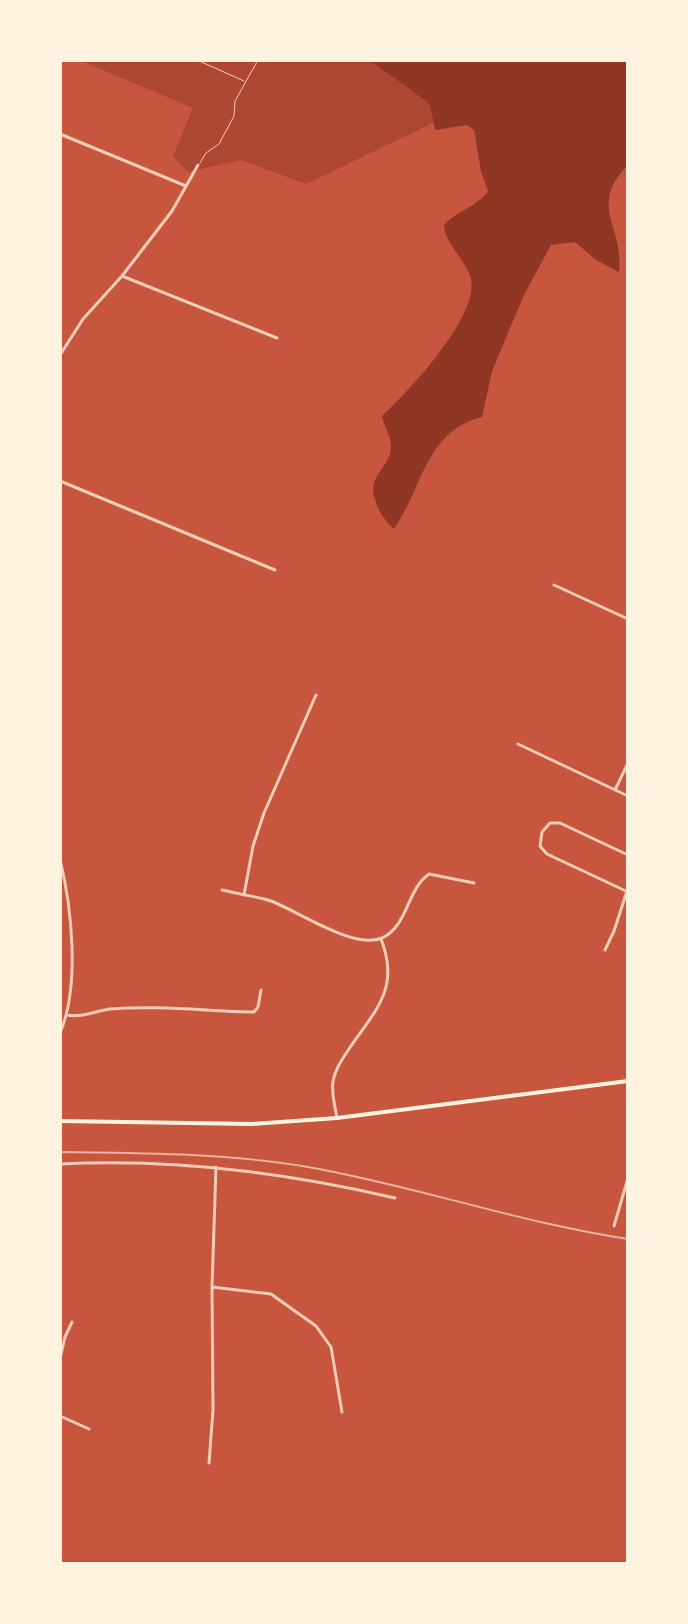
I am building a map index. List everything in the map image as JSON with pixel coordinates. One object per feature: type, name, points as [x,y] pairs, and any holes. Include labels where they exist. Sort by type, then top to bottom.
[{"type":"main road","points":[[60,1121],[252,1124],[337,1118],[628,1081]]},
{"type":"street","points":[[60,134],[187,187]]},
{"type":"street","points":[[60,355],[83,319],[122,276],[172,211],[198,165]]},
{"type":"street","points":[[122,276],[277,338]]},
{"type":"street","points":[[60,481],[275,570]]},
{"type":"street","points":[[554,585],[628,619]]},
{"type":"street","points":[[244,895],[253,846],[264,813],[316,695]]},
{"type":"street","points":[[518,744],[628,796]]},
{"type":"street","points":[[615,790],[628,763]]},
{"type":"street","points":[[605,950],[627,891],[547,854],[540,846],[542,832],[550,823],[560,823],[628,855]]},
{"type":"street","points":[[60,859],[67,898],[72,963],[67,1015],[60,1033]]},
{"type":"street","points":[[222,890],[269,900],[354,938],[381,938],[401,918],[418,882],[429,874],[474,883]]},
{"type":"street","points":[[337,1118],[334,1078],[339,1064],[385,993],[389,979],[389,958],[381,938]]},
{"type":"street","points":[[67,1015],[77,1017],[110,1009],[254,1012],[261,990]]},
{"type":"street","points":[[60,1164],[216,1166],[321,1180],[395,1198]]},
{"type":"street","points":[[209,1463],[213,1410],[212,1287],[216,1166]]},
{"type":"street","points":[[614,1226],[628,1178]]},
{"type":"street","points":[[212,1287],[259,1290],[271,1294],[316,1326],[331,1347],[342,1412]]},
{"type":"street","points":[[60,1359],[72,1322]]},
{"type":"street","points":[[60,1416],[89,1429]]},
{"type":"lane","points":[[197,60],[247,82]]},
{"type":"lane","points":[[198,165],[206,153],[219,144],[234,116],[235,101],[258,60]]},
{"type":"shaded area","points":[[79,60],[383,60],[402,84],[430,106],[433,123],[306,184],[241,160],[188,172],[173,156],[193,108]]},
{"type":"shaded area","points":[[369,60],[628,60],[628,165],[616,180],[609,205],[617,242],[619,272],[596,260],[575,242],[551,245],[524,295],[492,371],[482,417],[463,424],[437,448],[394,529],[382,514],[373,489],[391,448],[382,416],[439,353],[464,313],[471,295],[471,279],[448,239],[444,225],[488,191],[474,130],[467,125],[435,130],[426,101]]},
{"type":"railway","points":[[60,1152],[153,1153],[277,1162],[348,1175],[548,1224],[628,1239]]}]
